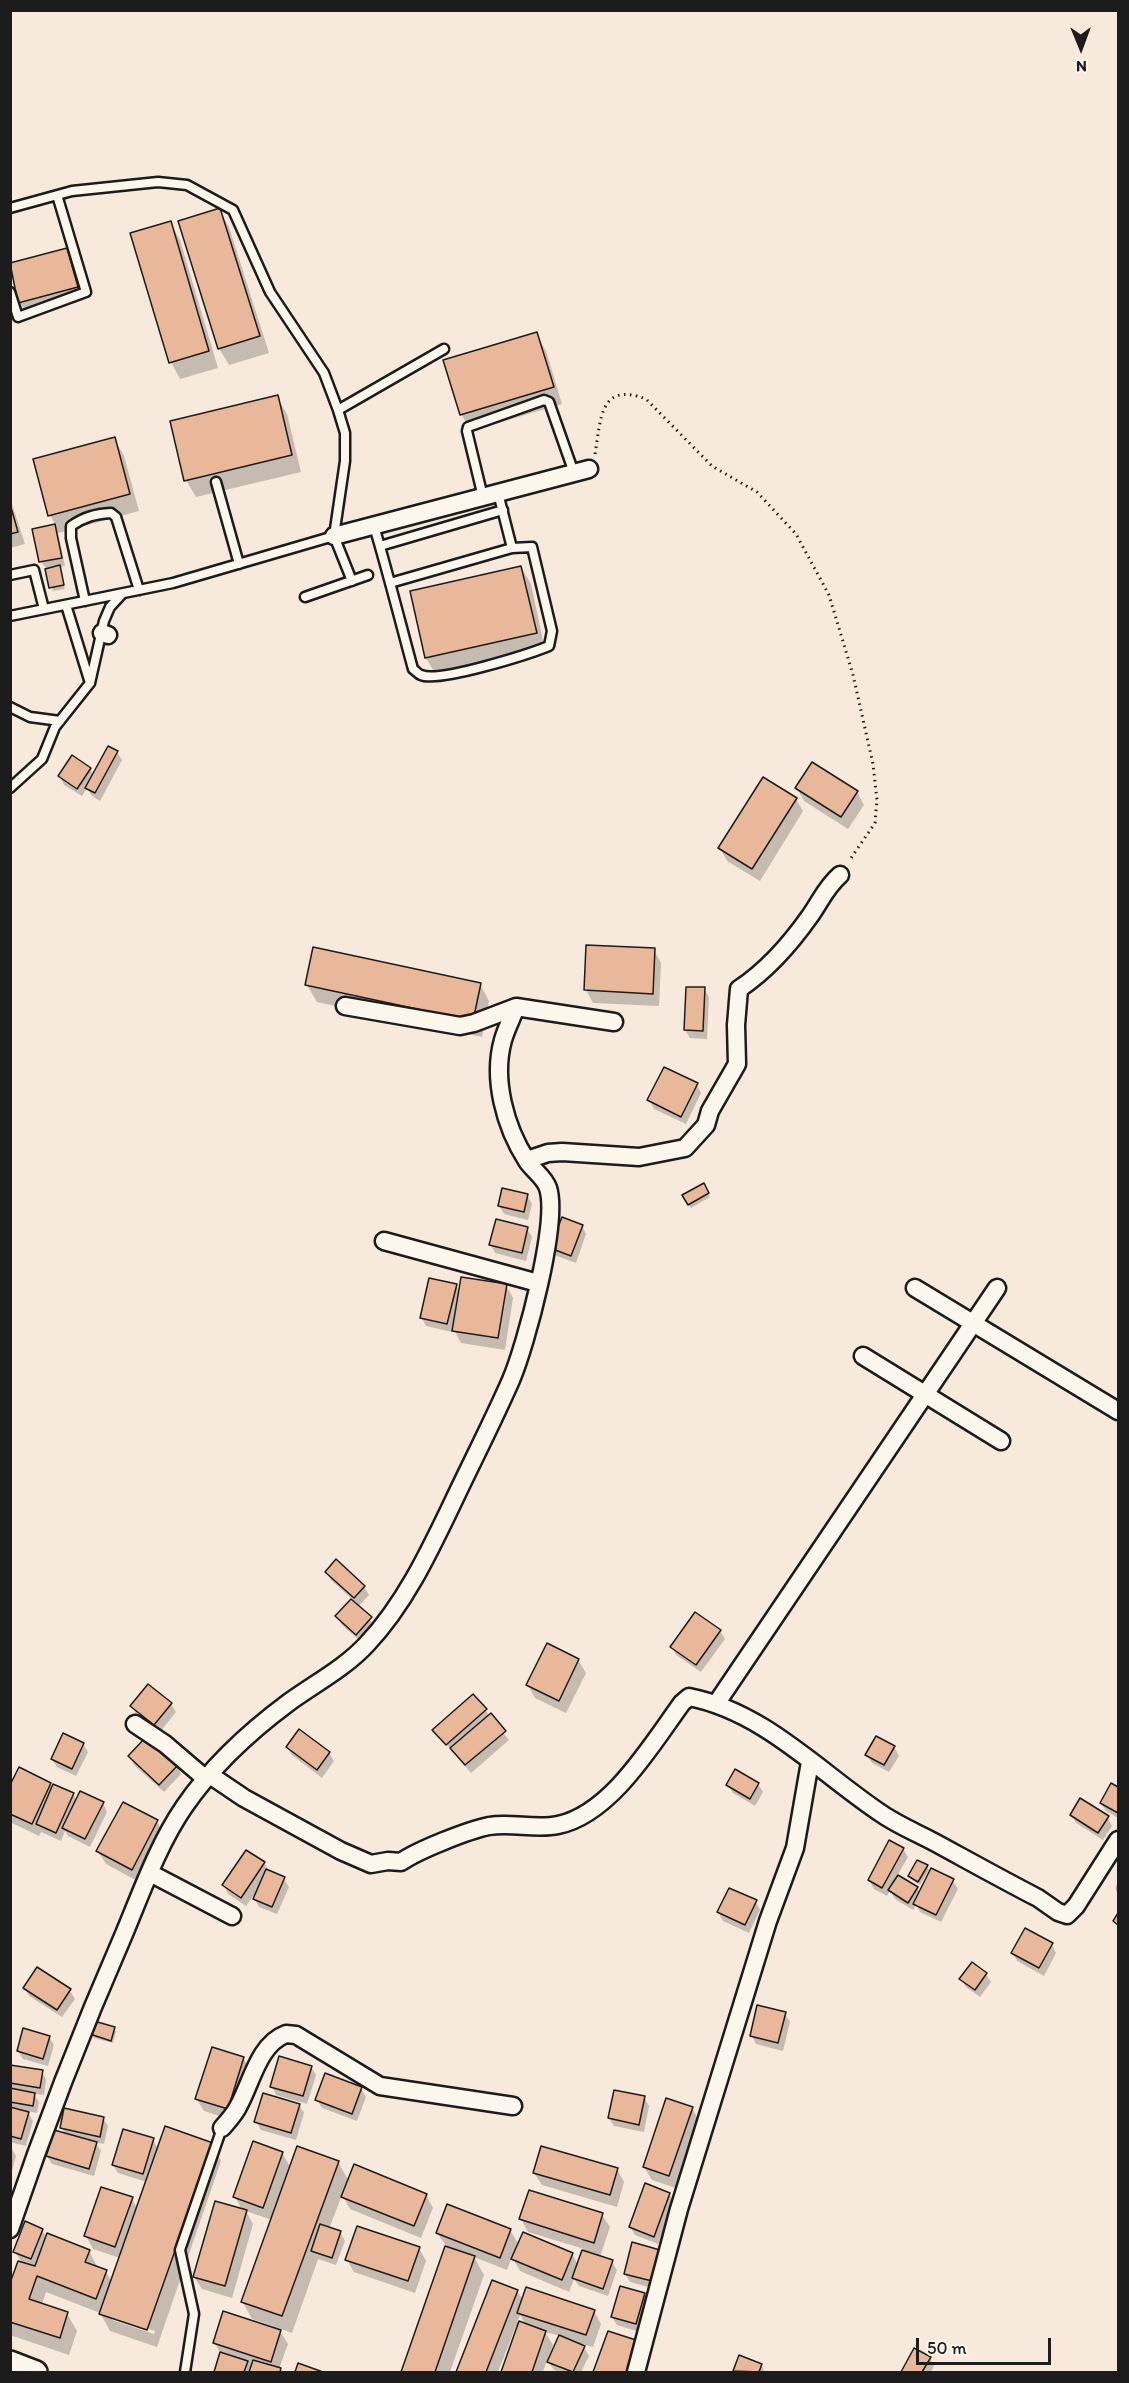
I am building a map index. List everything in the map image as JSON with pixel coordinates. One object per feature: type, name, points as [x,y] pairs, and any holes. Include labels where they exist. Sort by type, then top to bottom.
[{"type":"street","points":[[334,536],[582,471]]},
{"type":"street","points":[[527,1160],[548,1153],[562,1152],[639,1157],[685,1148],[706,1125],[710,1111],[737,1064],[736,1025],[739,989],[755,978],[785,947],[816,908],[828,886],[840,875]]},
{"type":"street","points":[[345,1006],[460,1026],[516,1007],[614,1022]]},
{"type":"street","points":[[10,2229],[14,2206],[63,2079],[150,1873],[184,1808],[240,1742],[288,1703],[349,1661],[368,1643],[406,1592],[433,1543],[513,1376],[538,1283],[550,1206],[548,1185],[527,1160],[504,1111],[500,1088],[502,1041],[516,1007]]},
{"type":"street","points":[[384,1241],[538,1283]]},
{"type":"street","points":[[915,1288],[1119,1411]]},
{"type":"street","points":[[716,1704],[997,1288]]},
{"type":"street","points":[[863,1356],[1001,1441]]},
{"type":"street","points":[[135,1724],[208,1777],[341,1851],[371,1864],[401,1862],[414,1853],[489,1826],[557,1825],[577,1818],[613,1794],[682,1703],[689,1697],[716,1704],[786,1741],[810,1762],[882,1814],[1058,1912],[1068,1915],[1119,1840]]},
{"type":"street","points":[[636,2373],[678,2209],[768,1921],[795,1848],[807,1793],[810,1762]]},
{"type":"street","points":[[150,1873],[232,1916]]},
{"type":"street","points":[[222,2128],[239,2106],[256,2066],[271,2044],[286,2034],[296,2035],[380,2086],[513,2106]]},
{"type":"street","points":[[10,2362],[36,2373]]},
{"type":"lane","points":[[10,208],[57,195],[158,182],[186,185],[233,210],[270,292],[324,373],[338,410],[345,433],[345,461],[334,536],[352,581]]},
{"type":"lane","points":[[10,292],[18,317],[86,292],[57,195]]},
{"type":"lane","points":[[338,410],[444,349]]},
{"type":"lane","points":[[512,548],[502,510],[490,495],[467,431],[468,426],[544,400],[549,402],[582,471]]},
{"type":"lane","points":[[216,482],[239,564]]},
{"type":"lane","points":[[380,546],[502,510]]},
{"type":"lane","points":[[85,601],[70,538],[71,526],[83,518],[97,514],[111,513],[116,517],[139,590]]},
{"type":"lane","points":[[374,526],[413,669],[421,675],[438,677],[529,655],[549,646],[552,631],[532,546],[512,548],[390,583]]},
{"type":"lane","points":[[10,616],[123,594],[239,564],[334,536]]},
{"type":"lane","points":[[10,575],[34,570],[44,609]]},
{"type":"lane","points":[[305,597],[368,575]]},
{"type":"lane","points":[[10,788],[42,759],[60,721],[90,683],[105,634],[110,607],[123,594]]},
{"type":"lane","points":[[66,605],[90,683]]},
{"type":"lane","points":[[10,707],[30,717],[60,721]]},
{"type":"lane","points":[[185,2373],[194,2314],[180,2250],[222,2128]]},
{"type":"path","points":[[582,471],[594,462],[601,418],[607,402],[620,393],[632,394],[646,399],[712,466],[757,492],[796,534],[829,596],[852,675],[873,764],[878,800],[875,823],[840,875]]},
{"type":"building","points":[[220,208],[260,336],[218,349],[178,221]]},
{"type":"building","points":[[171,221],[209,351],[169,363],[130,233]]},
{"type":"building","points":[[67,248],[78,287],[18,303],[10,263]]},
{"type":"building","points":[[537,332],[554,387],[460,415],[443,360]]},
{"type":"building","points":[[278,395],[292,455],[184,481],[170,421]]},
{"type":"building","points":[[115,437],[130,494],[48,516],[33,459]]},
{"type":"building","points":[[10,504],[18,532],[10,534]]},
{"type":"building","points":[[55,524],[62,558],[39,562],[32,529]]},
{"type":"building","points":[[60,565],[64,585],[49,588],[45,569]]},
{"type":"building","points":[[521,566],[537,633],[425,658],[410,591]]},
{"type":"building","points":[[108,746],[118,751],[95,793],[85,788]]},
{"type":"building","points":[[72,755],[91,768],[77,789],[58,776]]},
{"type":"building","points":[[812,762],[858,791],[841,817],[795,788]]},
{"type":"building","points":[[763,777],[797,798],[752,869],[718,848]]},
{"type":"building","points":[[586,945],[655,948],[653,994],[584,990]]},
{"type":"building","points":[[313,947],[481,983],[473,1021],[305,985]]},
{"type":"building","points":[[686,987],[705,987],[703,1031],[684,1030]]},
{"type":"building","points":[[664,1067],[698,1083],[681,1117],[647,1100]]},
{"type":"building","points":[[704,1183],[709,1193],[688,1205],[682,1195]]},
{"type":"building","points":[[502,1188],[528,1194],[524,1212],[498,1206]]},
{"type":"building","points":[[562,1217],[583,1225],[571,1256],[550,1248]]},
{"type":"building","points":[[496,1219],[528,1227],[522,1253],[489,1245]]},
{"type":"building","points":[[461,1277],[507,1284],[498,1338],[452,1331]]},
{"type":"building","points":[[429,1278],[457,1284],[447,1324],[420,1318]]},
{"type":"building","points":[[336,1559],[365,1586],[354,1598],[325,1572]]},
{"type":"building","points":[[351,1599],[372,1617],[356,1635],[335,1616]]},
{"type":"building","points":[[695,1612],[721,1630],[696,1665],[670,1647]]},
{"type":"building","points":[[547,1643],[579,1659],[559,1701],[526,1685]]},
{"type":"building","points":[[148,1684],[172,1703],[154,1725],[130,1706]]},
{"type":"building","points":[[473,1694],[487,1709],[446,1745],[432,1730]]},
{"type":"building","points":[[491,1713],[506,1731],[465,1765],[450,1748]]},
{"type":"building","points":[[299,1729],[330,1752],[317,1770],[286,1747]]},
{"type":"building","points":[[63,1733],[84,1743],[72,1769],[51,1759]]},
{"type":"building","points":[[147,1736],[178,1765],[159,1785],[128,1756]]},
{"type":"building","points":[[876,1736],[895,1746],[884,1765],[865,1755]]},
{"type":"building","points":[[19,1767],[51,1783],[32,1824],[10,1814],[10,1785]]},
{"type":"building","points":[[735,1769],[759,1783],[750,1799],[726,1785]]},
{"type":"building","points":[[1111,1783],[1118,1787],[1118,1813],[1100,1803]]},
{"type":"building","points":[[53,1784],[74,1793],[56,1833],[36,1824]]},
{"type":"building","points":[[80,1791],[104,1802],[85,1839],[62,1828]]},
{"type":"building","points":[[1080,1798],[1109,1816],[1098,1833],[1070,1815]]},
{"type":"building","points":[[123,1802],[158,1820],[132,1870],[96,1851]]},
{"type":"building","points":[[889,1840],[904,1848],[882,1888],[868,1880]]},
{"type":"building","points":[[246,1850],[265,1862],[241,1898],[222,1885]]},
{"type":"building","points":[[917,1860],[928,1865],[918,1882],[908,1876]]},
{"type":"building","points":[[931,1868],[954,1879],[936,1915],[913,1904]]},
{"type":"building","points":[[266,1869],[285,1877],[272,1907],[253,1899]]},
{"type":"building","points":[[898,1875],[918,1887],[908,1903],[888,1890]]},
{"type":"building","points":[[729,1888],[757,1900],[745,1925],[717,1912]]},
{"type":"building","points":[[1118,1913],[1118,1925],[1113,1921]]},
{"type":"building","points":[[1025,1928],[1053,1943],[1039,1968],[1011,1953]]},
{"type":"building","points":[[972,1962],[987,1973],[975,1990],[959,1979]]},
{"type":"building","points":[[37,1967],[71,1989],[57,2010],[23,1988]]},
{"type":"building","points":[[757,2005],[786,2012],[778,2043],[750,2036]]},
{"type":"building","points":[[94,2021],[115,2027],[111,2041],[90,2034]]},
{"type":"building","points":[[23,2028],[50,2036],[43,2059],[17,2051]]},
{"type":"building","points":[[212,2047],[244,2057],[228,2109],[195,2099]]},
{"type":"building","points":[[279,2056],[312,2066],[303,2096],[270,2087]]},
{"type":"building","points":[[10,2065],[43,2070],[40,2088],[10,2083]]},
{"type":"building","points":[[325,2073],[362,2087],[352,2114],[315,2100]]},
{"type":"building","points":[[10,2088],[35,2093],[33,2106],[10,2102]]},
{"type":"building","points":[[614,2090],[645,2096],[639,2125],[608,2118]]},
{"type":"building","points":[[263,2093],[300,2104],[291,2133],[254,2122]]},
{"type":"building","points":[[666,2098],[693,2107],[669,2176],[643,2167]]},
{"type":"building","points":[[10,2107],[29,2112],[21,2139],[10,2136]]},
{"type":"building","points":[[64,2108],[104,2117],[100,2137],[60,2128]]},
{"type":"building","points":[[165,2126],[213,2143],[147,2330],[99,2314]]},
{"type":"building","points":[[123,2129],[154,2138],[143,2174],[112,2165]]},
{"type":"building","points":[[54,2130],[97,2142],[89,2169],[46,2156]]},
{"type":"building","points":[[253,2141],[283,2152],[263,2208],[233,2197]]},
{"type":"building","points":[[297,2146],[339,2161],[282,2316],[241,2302]]},
{"type":"building","points":[[541,2146],[618,2168],[610,2195],[533,2173]]},
{"type":"building","points":[[354,2164],[427,2194],[414,2226],[341,2197]]},
{"type":"building","points":[[645,2183],[670,2193],[654,2237],[629,2227]]},
{"type":"building","points":[[101,2187],[133,2197],[115,2247],[84,2236]]},
{"type":"building","points":[[529,2190],[603,2213],[594,2243],[519,2219]]},
{"type":"building","points":[[215,2201],[247,2210],[225,2286],[193,2277]]},
{"type":"building","points":[[447,2204],[511,2229],[500,2258],[436,2233]]},
{"type":"building","points":[[25,2221],[43,2229],[31,2259],[13,2252]]},
{"type":"building","points":[[320,2224],[341,2231],[332,2258],[311,2251]]},
{"type":"building","points":[[357,2226],[420,2247],[408,2281],[345,2260]]},
{"type":"building","points":[[523,2232],[573,2253],[562,2280],[511,2259]]},
{"type":"building","points":[[47,2233],[90,2250],[85,2262],[107,2270],[96,2299],[37,2276],[29,2299],[68,2312],[60,2338],[10,2322],[10,2283],[18,2261],[35,2266]]},
{"type":"building","points":[[632,2242],[660,2250],[652,2281],[624,2274]]},
{"type":"building","points":[[445,2246],[475,2256],[435,2372],[401,2372]]},
{"type":"building","points":[[582,2250],[613,2260],[603,2289],[572,2278]]},
{"type":"building","points":[[492,2280],[518,2290],[486,2372],[456,2372]]},
{"type":"building","points":[[620,2286],[645,2293],[636,2324],[611,2317]]},
{"type":"building","points":[[526,2287],[595,2310],[586,2335],[517,2313]]},
{"type":"building","points":[[223,2311],[281,2330],[271,2362],[213,2343]]},
{"type":"building","points":[[519,2321],[546,2331],[532,2372],[501,2372]]},
{"type":"building","points":[[608,2331],[639,2341],[628,2372],[593,2372]]},
{"type":"building","points":[[559,2335],[585,2346],[573,2372],[547,2362]]},
{"type":"building","points":[[914,2348],[931,2357],[922,2372],[901,2372]]},
{"type":"building","points":[[220,2352],[248,2361],[244,2372],[214,2372]]},
{"type":"building","points":[[739,2355],[762,2364],[759,2372],[733,2371]]},
{"type":"building","points":[[253,2360],[281,2368],[280,2372],[249,2372]]},
{"type":"building","points":[[298,2363],[323,2372],[295,2372]]}]
